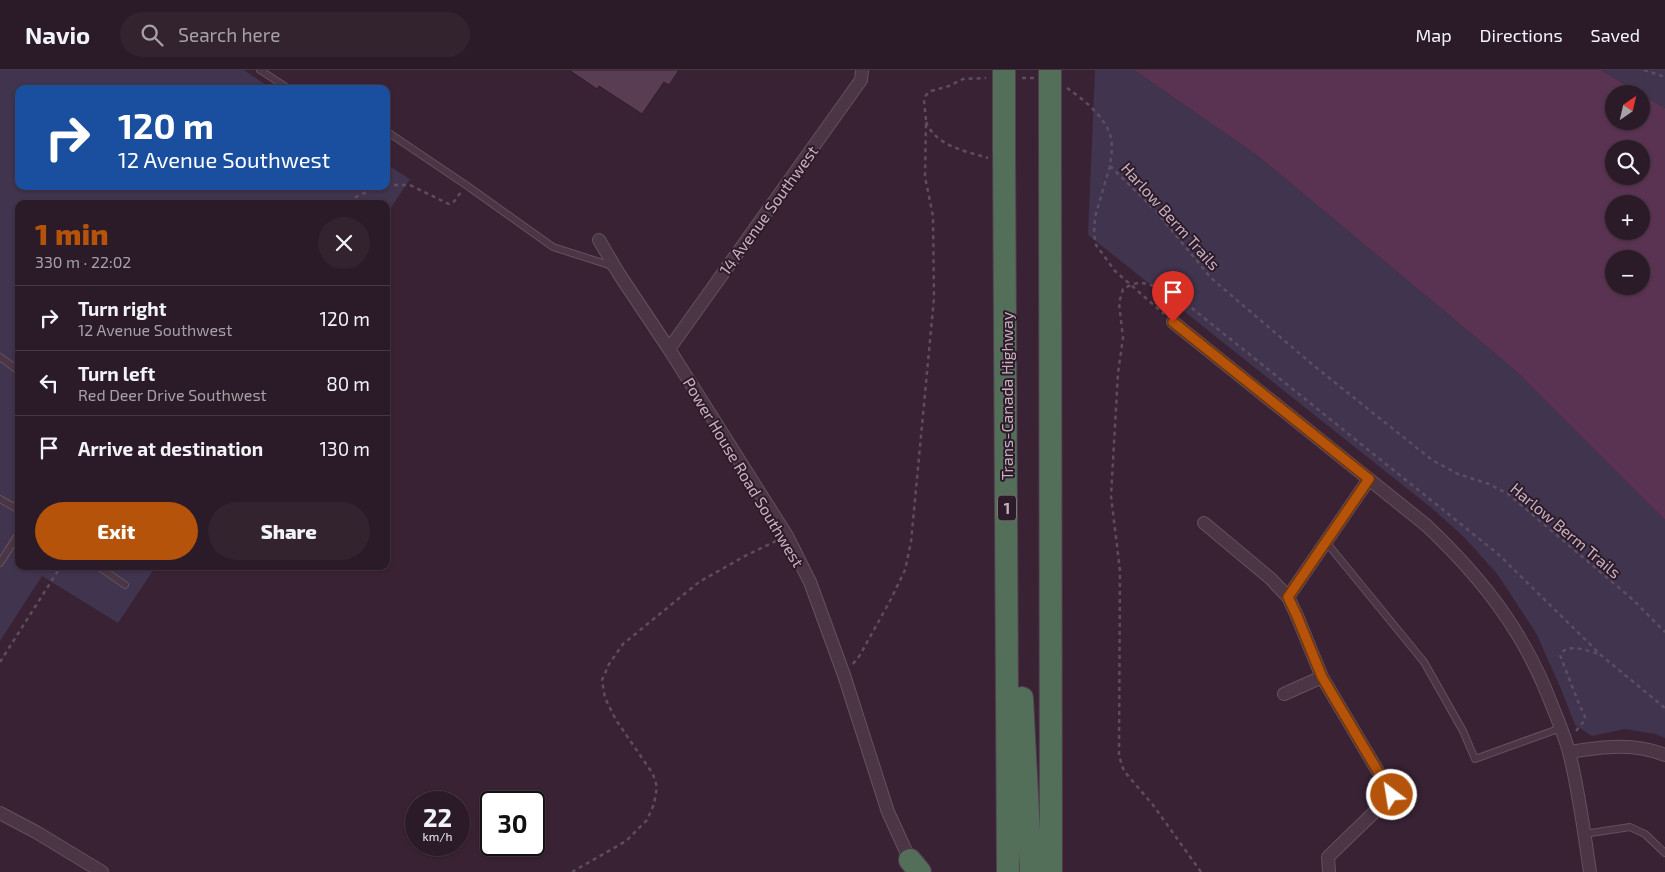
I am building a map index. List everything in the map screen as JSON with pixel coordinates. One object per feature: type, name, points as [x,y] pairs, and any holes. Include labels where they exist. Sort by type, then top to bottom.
[{"type":"highway","name":"Trans-Canada Highway","points":[[1002,75],[996,150],[1007,583],[1007,870]]},
{"type":"highway","points":[[1049,78],[1051,872]]},
{"type":"highway","points":[[1007,583],[1021,676],[1030,872]]},
{"type":"highway","points":[[1051,824],[1059,872]]},
{"type":"street","name":"14 Avenue Southwest","points":[[669,349],[861,80],[862,70]]},
{"type":"street","name":"Power House Road Southwest","points":[[599,240],[787,536],[810,582],[844,675],[888,812],[915,866]]},
{"type":"street","points":[[1173,322],[1426,525],[1454,551],[1480,580],[1518,633],[1548,693],[1569,752],[1590,872]]},
{"type":"street","points":[[1288,597],[1369,479]]},
{"type":"street","points":[[1204,523],[1271,579],[1288,597],[1322,677],[1392,795],[1328,857],[1329,872]]},
{"type":"street","points":[[1284,694],[1322,677]]},
{"type":"street","points":[[1569,752],[1626,746],[1652,750],[1665,755]]},
{"type":"street","points":[[0,812],[102,872]]},
{"type":"lane","points":[[260,70],[283,85]]},
{"type":"lane","points":[[390,134],[553,247],[610,265],[619,274]]},
{"type":"lane","points":[[0,357],[15,368]]},
{"type":"lane","points":[[0,499],[15,508]]},
{"type":"lane","points":[[0,563],[15,539]]},
{"type":"lane","points":[[1326,542],[1424,662],[1463,731],[1475,759],[1561,728]]},
{"type":"lane","points":[[104,570],[125,585]]},
{"type":"lane","points":[[1584,834],[1630,827],[1646,834],[1665,853]]},
{"type":"path","points":[[1644,70],[1665,77]]},
{"type":"path","points":[[844,675],[860,655],[891,599],[905,570],[911,542],[934,298],[932,216],[925,177],[926,121],[924,100],[931,91],[949,86],[962,79],[1002,75],[1049,78]]},
{"type":"path","name":"Harlow Berm Trails","points":[[1049,78],[1091,107],[1103,121],[1112,140],[1110,166],[1155,210],[1211,278],[1314,365],[1432,460],[1458,474],[1489,484],[1508,494],[1631,598],[1665,632]]},
{"type":"path","points":[[926,121],[930,132],[948,145],[988,159],[996,150]]},
{"type":"path","points":[[1110,166],[1094,217],[1096,245],[1115,271],[1173,322]]},
{"type":"path","points":[[390,185],[410,185],[449,204],[453,202],[466,185]]},
{"type":"path","points":[[353,200],[371,190]]},
{"type":"path","points":[[1201,872],[1153,805],[1124,771],[1119,756],[1120,571],[1111,496],[1118,372],[1124,338],[1119,303],[1123,289],[1130,285],[1137,283],[1145,284],[1163,291],[1193,309],[1498,554],[1601,654],[1665,708]]},
{"type":"path","points":[[572,872],[626,840],[647,820],[654,804],[657,787],[653,774],[616,720],[605,698],[602,680],[609,664],[623,644],[699,582],[745,556],[787,536]]},
{"type":"path","points":[[0,662],[58,570]]},
{"type":"path","points":[[1576,731],[1585,720],[1585,717],[1560,655],[1565,650],[1576,648],[1601,654]]},
{"type":"shaded area","points":[[0,70],[244,70],[266,85],[15,85],[15,190],[390,190],[390,166],[410,179],[390,209],[390,200],[15,200],[15,570],[153,570],[118,623],[42,576],[0,641]]},
{"type":"shaded area","points":[[1095,70],[1134,70],[1258,156],[1515,370],[1665,520],[1665,738],[1655,734],[1625,729],[1592,736],[1575,725],[1536,633],[1498,575],[1465,538],[1434,510],[1088,235]]},
{"type":"shaded area","points":[[1134,70],[1601,70],[1626,85],[1605,85],[1605,130],[1650,130],[1650,99],[1665,108],[1665,520],[1515,370],[1258,156]]},
{"type":"shaded area","points":[[1601,70],[1665,70],[1665,108],[1650,99],[1650,85],[1626,85]]},
{"type":"building","points":[[569,70],[679,70],[669,85],[664,82],[642,114],[599,86],[597,89]]},
{"type":"route","points":[[1173,322],[1369,479],[1288,597],[1322,677],[1392,795]]}]
